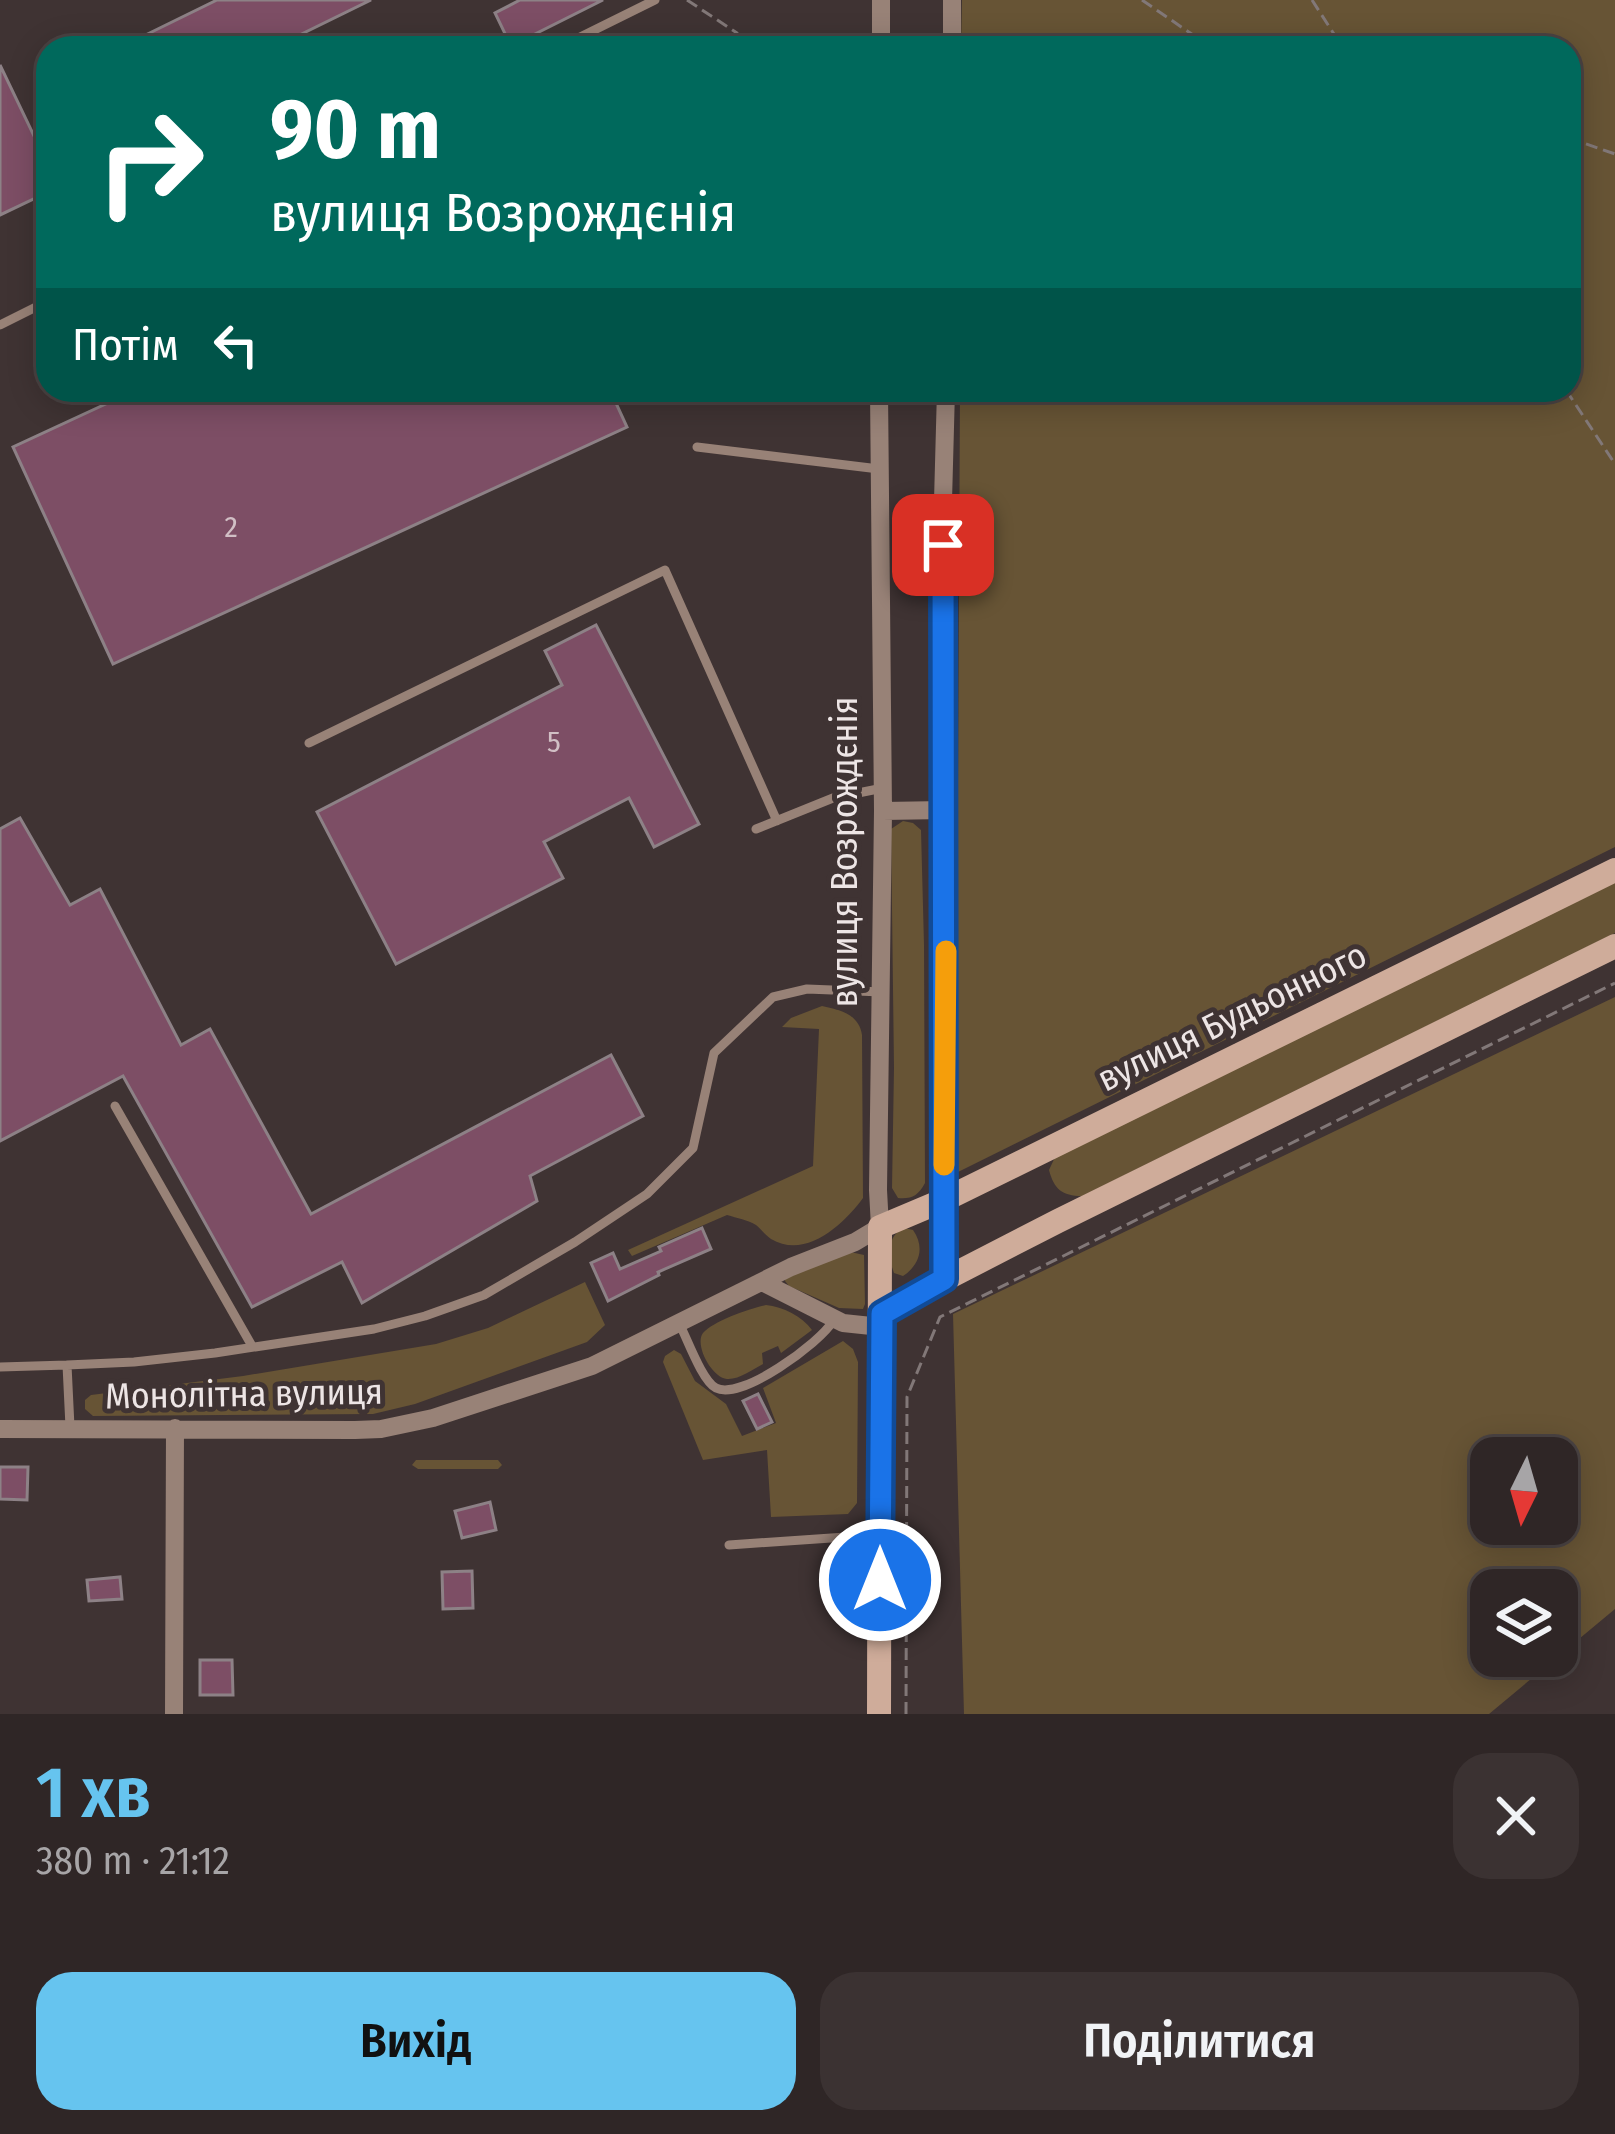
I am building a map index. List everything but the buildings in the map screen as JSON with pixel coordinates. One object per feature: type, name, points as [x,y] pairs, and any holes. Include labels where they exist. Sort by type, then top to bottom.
[{"type":"main road","name":"вулиця Будьонного","points":[[880,1227],[944,1200],[1615,870]]},
{"type":"main road","points":[[881,1321],[944,1279],[1615,946]]},
{"type":"main road","points":[[944,1200],[944,1279]]},
{"type":"main road","name":"вулиця Возрождєнія","points":[[879,1714],[880,1227]]},
{"type":"street","points":[[881,0],[881,36]]},
{"type":"street","points":[[952,0],[952,36]]},
{"type":"street","name":"вулиця Возрождєнія","points":[[879,402],[880,1227]]},
{"type":"street","points":[[944,1200],[946,402]]},
{"type":"street","points":[[883,811],[944,810]]},
{"type":"street","name":"Монолітна вулиця","points":[[0,1429],[356,1430],[404,1425],[592,1366],[880,1227]]},
{"type":"street","points":[[764,1283],[834,1319],[856,1326],[881,1321]]},
{"type":"street","points":[[174,1714],[175,1427]]},
{"type":"lane","points":[[582,36],[655,0]]},
{"type":"lane","points":[[0,325],[36,307]]},
{"type":"lane","points":[[697,447],[879,469]]},
{"type":"lane","points":[[309,743],[665,570],[777,821]]},
{"type":"lane","points":[[756,830],[833,798],[883,788]]},
{"type":"lane","points":[[0,1367],[134,1362],[374,1329],[484,1295],[647,1194],[694,1148],[714,1053],[773,997],[807,989],[882,992]]},
{"type":"lane","points":[[115,1106],[252,1346]]},
{"type":"lane","points":[[680,1323],[708,1381],[729,1391],[806,1349],[834,1319]]},
{"type":"lane","points":[[68,1365],[70,1429]]},
{"type":"lane","points":[[729,1545],[880,1535]]},
{"type":"path","points":[[687,0],[738,36]]},
{"type":"path","points":[[1142,0],[1194,36]]},
{"type":"path","points":[[1312,0],[1335,36]]},
{"type":"path","points":[[1581,142],[1615,154]]},
{"type":"path","points":[[1574,402],[1615,464]]},
{"type":"path","points":[[906,1714],[907,1396],[940,1317],[1615,983]]},
{"type":"shaded area","points":[[962,0],[1615,0],[1615,847],[956,1173],[960,402],[1581,402],[1581,36],[961,36]]},
{"type":"shaded area","points":[[903,821],[921,830],[925,1183],[914,1196],[898,1198],[892,1188],[891,829]]},
{"type":"shaded area","points":[[1615,881],[1615,933],[1082,1196],[1064,1193],[1053,1182],[1049,1170],[1056,1155]]},
{"type":"shaded area","points":[[1615,997],[1615,1609],[1578,1640],[1578,1569],[1470,1569],[1470,1677],[1533,1677],[1489,1714],[964,1714],[953,1314]]},
{"type":"shaded area","points":[[822,1006],[853,1018],[862,1035],[863,1198],[835,1228],[810,1242],[784,1244],[753,1223],[727,1215],[632,1256],[628,1250],[813,1166],[819,1029],[782,1027],[791,1018]]},
{"type":"shaded area","points":[[904,1228],[913,1230],[920,1249],[917,1261],[903,1276],[894,1273],[890,1254],[894,1236]]},
{"type":"shaded area","points":[[846,1251],[864,1255],[863,1309],[839,1308],[785,1281],[786,1275]]},
{"type":"shaded area","points":[[585,1282],[605,1325],[587,1342],[415,1404],[373,1414],[93,1416],[85,1409],[91,1395],[436,1344],[488,1328]]},
{"type":"shaded area","points":[[766,1305],[792,1313],[812,1330],[781,1353],[778,1346],[762,1353],[763,1364],[746,1374],[721,1377],[703,1353],[703,1333],[723,1320]]},
{"type":"shaded area","points":[[843,1341],[858,1362],[857,1503],[848,1514],[771,1517],[767,1450],[703,1460],[663,1362],[665,1356],[674,1350],[681,1354],[695,1381],[726,1404],[742,1436],[776,1423],[763,1388]]},
{"type":"shaded area","points":[[416,1460],[498,1460],[502,1465],[498,1469],[418,1469],[412,1465]]},
{"type":"slow traffic","points":[[944,1165],[946,951]]},
{"type":"route","points":[[880,1580],[882,1314],[944,1279],[943,545]]}]
